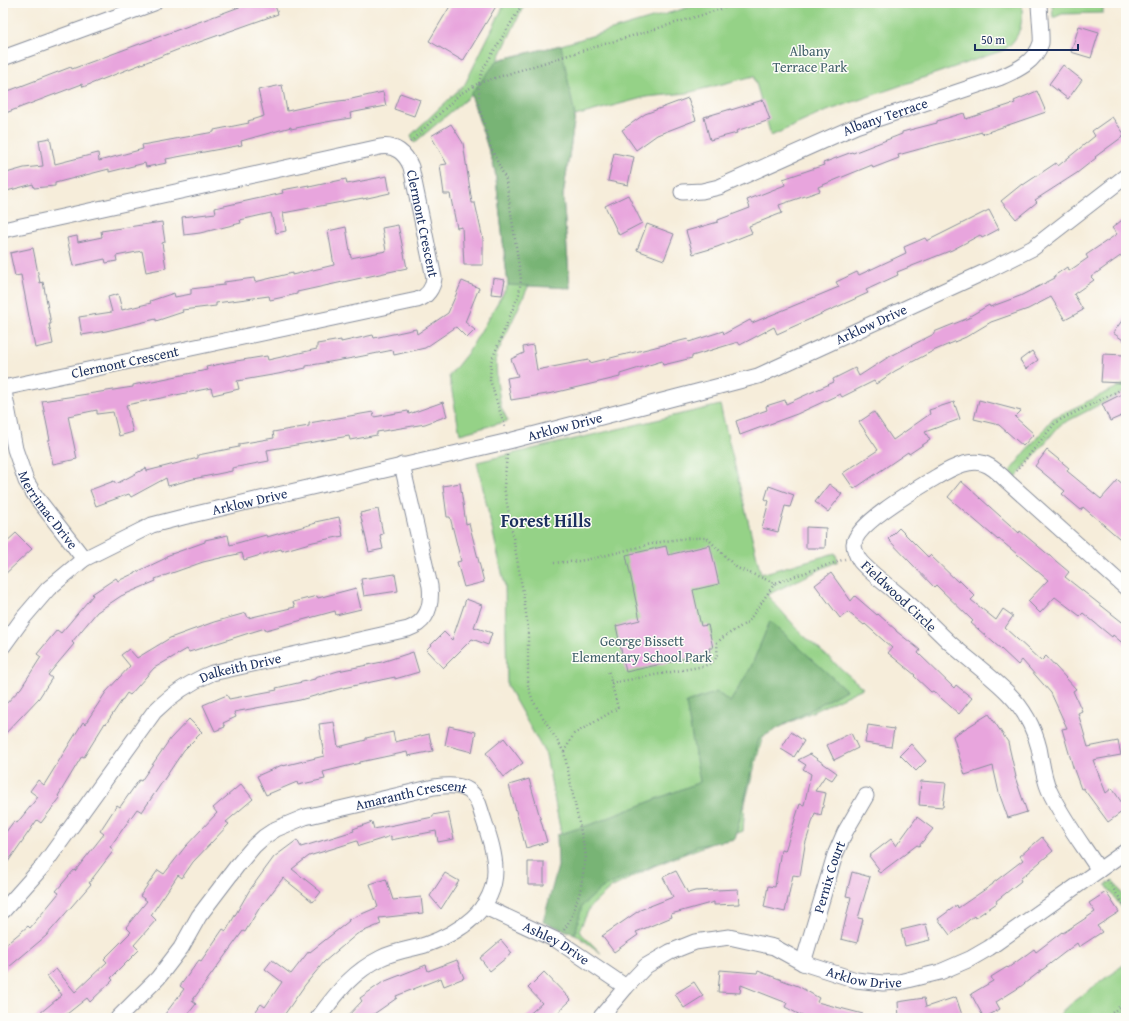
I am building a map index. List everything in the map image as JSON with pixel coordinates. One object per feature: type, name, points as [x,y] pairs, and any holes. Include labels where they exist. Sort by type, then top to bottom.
[{"type":"street","points":[[3,58],[154,3]]},
{"type":"street","name":"Albany Terrace","points":[[682,192],[702,191],[719,187],[856,126],[999,78],[1022,68],[1033,57],[1041,43],[1039,3]]},
{"type":"street","name":"Clermont Crescent","points":[[3,230],[380,147],[390,147],[395,148],[403,154],[411,167],[434,274],[433,284],[428,293],[423,297],[3,387]]},
{"type":"street","name":"Arklow Drive","points":[[3,646],[24,617],[48,589],[84,559],[152,525],[183,516],[509,441],[758,376],[989,270],[1033,248],[1126,176]]},
{"type":"street","name":"Merrimac Drive","points":[[3,387],[14,449],[26,481],[36,497],[84,559]]},
{"type":"street","name":"Fieldwood Circle","points":[[1099,870],[1052,796],[1045,779],[1039,748],[1034,732],[1014,700],[1008,693],[949,642],[911,605],[864,565],[857,555],[854,546],[855,539],[867,524],[905,495],[957,466],[968,463],[983,464],[990,466],[1126,588]]},
{"type":"street","name":"Dalkeith Drive","points":[[3,911],[43,866],[154,712],[180,689],[212,673],[408,629],[419,624],[425,618],[431,603],[430,586],[402,465]]},
{"type":"street","name":"Amaranth Crescent","points":[[118,1018],[158,978],[181,948],[199,916],[244,856],[276,829],[305,817],[434,786],[455,785],[473,793],[478,803],[494,865],[492,887],[489,897],[483,906],[467,924],[451,933],[426,944],[383,957],[355,974],[330,1001],[318,1018]]},
{"type":"street","name":"Pernix Court","points":[[804,963],[835,855],[845,832],[866,796]]},
{"type":"street","name":"Arklow Drive","points":[[600,1018],[646,966],[670,952],[695,942],[729,937],[774,947],[804,963],[856,980],[874,983],[899,982],[940,972],[970,959],[989,948],[1126,851]]},
{"type":"street","name":"Ashley Drive","points":[[483,906],[558,941],[626,987]]},
{"type":"path","points":[[523,3],[483,69],[479,83],[479,105],[491,148],[506,180],[521,279],[519,294],[491,362],[490,380],[509,441],[504,487],[528,628],[528,687],[533,701],[564,752],[586,856],[580,892],[571,918],[558,941]]},
{"type":"path","points":[[403,154],[408,143],[460,94],[479,83],[738,3]]},
{"type":"path","points":[[1008,482],[1056,422],[1126,387]]},
{"type":"path","points":[[554,563],[579,561],[663,541],[691,537],[707,538],[737,568],[775,583]]},
{"type":"path","points":[[611,683],[704,666],[712,663],[718,656],[717,643],[722,638],[748,622],[775,583],[857,555]]},
{"type":"path","points":[[564,752],[574,734],[618,708],[608,670]]},
{"type":"path","points":[[1099,870],[1126,907]]},
{"type":"path","points":[[1106,1018],[1126,1001]]},
{"type":"green space","name":"Albany Terrace Park","points":[[505,3],[525,3],[498,60],[561,45],[703,3],[1022,3],[1022,10],[1020,29],[1014,40],[1004,50],[824,112],[771,136],[754,76],[687,93],[646,97],[575,116],[563,196],[570,288],[529,285],[496,356],[497,381],[501,407],[508,421],[460,434],[449,376],[469,351],[508,285],[495,170],[471,95],[414,143],[411,135],[465,84]]},
{"type":"green space","points":[[1052,3],[1103,3],[1103,13],[1062,14],[1053,18]]},
{"type":"green space","points":[[561,45],[575,116],[563,196],[570,288],[508,285],[495,170],[471,94],[498,60]]},
{"type":"green space","points":[[1126,383],[1126,391],[1060,425],[1016,477],[1010,471],[1053,418]]},
{"type":"green space","name":"George Bissett Elementary School Park","points":[[720,405],[761,574],[835,553],[838,561],[767,595],[803,635],[863,688],[763,735],[745,803],[743,831],[654,866],[611,888],[590,907],[579,931],[602,954],[577,935],[554,922],[564,849],[546,755],[507,686],[505,586],[477,462]]},
{"type":"green space","points":[[770,621],[846,690],[759,739],[735,839],[698,846],[602,888],[582,906],[575,934],[543,922],[558,866],[557,835],[595,823],[700,782],[686,703],[717,692],[730,702],[750,669]]},
{"type":"green space","points":[[1113,880],[1126,900],[1126,914],[1106,885]]},
{"type":"green space","points":[[1126,963],[1126,1018],[1056,1018],[1074,1001]]},
{"type":"building","points":[[250,3],[274,3],[278,14],[177,50],[83,87],[82,84],[3,114],[3,93]]},
{"type":"building","points":[[452,3],[498,3],[463,61],[429,41]]},
{"type":"building","points":[[1079,26],[1099,32],[1091,58],[1071,52]]},
{"type":"building","points":[[1063,65],[1082,80],[1068,99],[1049,84]]},
{"type":"building","points":[[282,85],[287,111],[383,92],[386,106],[350,113],[351,118],[291,129],[291,127],[241,141],[242,145],[166,159],[167,163],[146,167],[145,163],[109,172],[109,169],[55,183],[55,186],[34,188],[33,184],[3,192],[3,174],[24,168],[43,166],[39,140],[50,138],[55,164],[98,153],[99,161],[143,149],[142,145],[214,132],[214,130],[249,123],[248,121],[264,116],[258,90]]},
{"type":"building","points":[[1037,91],[1046,112],[982,134],[982,132],[898,155],[899,158],[873,168],[872,165],[818,187],[820,191],[779,205],[782,213],[749,226],[752,233],[717,247],[693,254],[686,231],[718,222],[718,220],[750,208],[747,200],[785,185],[783,179],[824,165],[823,163],[902,134],[902,132],[937,123],[937,121],[964,113],[966,119],[1015,103],[1014,101]]},
{"type":"building","points":[[400,93],[420,100],[414,116],[394,109]]},
{"type":"building","points":[[688,98],[696,120],[657,135],[636,150],[622,130],[645,114]]},
{"type":"building","points":[[763,100],[770,120],[736,131],[737,133],[710,140],[704,117]]},
{"type":"building","points":[[1112,117],[1125,135],[1095,157],[1096,158],[1077,173],[1035,200],[1037,202],[1016,219],[1001,201],[1022,184],[1023,185],[1056,163],[1058,166],[1095,136],[1092,131]]},
{"type":"building","points":[[451,124],[463,143],[472,203],[475,203],[483,239],[483,265],[464,265],[462,227],[457,228],[450,194],[444,194],[440,165],[447,164],[431,136]]},
{"type":"building","points":[[614,153],[634,157],[628,185],[608,181]]},
{"type":"building","points":[[387,176],[390,193],[283,213],[286,231],[276,233],[271,213],[240,220],[241,223],[200,233],[184,235],[182,217],[216,213],[215,208],[283,193],[282,190],[309,185],[309,187],[346,179],[347,184]]},
{"type":"building","points":[[628,195],[642,223],[619,235],[605,206]]},
{"type":"building","points":[[989,210],[999,229],[982,238],[980,235],[952,250],[897,272],[898,275],[866,290],[868,293],[777,334],[774,327],[740,345],[738,342],[692,356],[692,358],[663,365],[662,361],[620,374],[620,377],[553,393],[511,400],[507,378],[518,376],[511,359],[524,353],[523,347],[533,345],[537,370],[589,360],[590,363],[688,339],[689,342],[723,331],[724,334],[750,320],[752,323],[839,287],[836,282],[857,272],[859,275],[906,253],[904,247],[925,238],[927,241]]},
{"type":"building","points":[[1126,217],[1126,252],[1091,277],[1094,280],[1074,294],[1083,310],[1065,320],[1051,297],[1028,309],[991,322],[966,337],[933,351],[895,371],[876,384],[874,381],[842,397],[840,394],[797,414],[740,435],[736,421],[767,410],[766,406],[785,400],[786,404],[834,382],[833,379],[855,368],[859,376],[887,358],[934,334],[934,332],[971,317],[970,316],[989,305],[990,307],[1020,296],[1055,278],[1054,276],[1067,267],[1069,271],[1088,258],[1086,255],[1117,234],[1112,228]]},
{"type":"building","points":[[162,222],[165,242],[162,243],[166,268],[146,272],[142,251],[116,256],[117,261],[106,263],[105,259],[73,266],[67,238],[77,236],[78,242],[102,237],[101,231]]},
{"type":"building","points":[[647,224],[674,234],[664,260],[637,250]]},
{"type":"building","points":[[398,225],[407,268],[297,292],[297,294],[270,300],[269,296],[216,303],[216,306],[182,310],[183,312],[156,321],[156,319],[82,335],[79,317],[112,312],[108,297],[118,294],[122,310],[151,303],[150,301],[174,293],[175,297],[191,294],[191,289],[224,285],[224,282],[254,278],[255,282],[334,265],[328,231],[346,227],[351,258],[386,251],[382,228]]},
{"type":"building","points":[[33,248],[40,283],[43,282],[51,324],[49,324],[53,344],[35,348],[21,275],[15,276],[10,253]]},
{"type":"building","points":[[493,278],[505,280],[502,295],[491,294]]},
{"type":"building","points":[[462,281],[479,288],[465,322],[475,330],[467,338],[456,327],[425,348],[394,355],[393,350],[306,366],[306,368],[237,381],[239,389],[213,395],[211,388],[126,405],[133,432],[119,436],[113,412],[97,414],[97,410],[68,416],[77,459],[53,464],[42,401],[133,387],[133,385],[207,370],[206,367],[230,362],[267,356],[268,360],[317,349],[317,344],[341,340],[341,342],[373,335],[374,338],[416,329],[417,334],[448,313]]},
{"type":"building","points":[[1126,315],[1126,342],[1113,333]]},
{"type":"building","points":[[1032,351],[1038,360],[1026,369],[1020,360]]},
{"type":"building","points":[[1103,354],[1124,355],[1122,383],[1101,382]]},
{"type":"building","points":[[1126,392],[1126,414],[1110,421],[1102,404]]},
{"type":"building","points":[[979,400],[1021,411],[1015,417],[1034,434],[1023,446],[999,425],[974,419]]},
{"type":"building","points":[[443,402],[447,416],[425,424],[377,432],[377,435],[350,440],[349,436],[267,450],[269,461],[232,468],[232,471],[168,486],[166,478],[131,497],[129,494],[96,506],[90,490],[114,481],[116,484],[146,468],[147,471],[198,458],[198,455],[239,447],[239,444],[274,438],[273,432],[309,426],[309,423],[373,412],[374,417],[408,411],[409,414]]},
{"type":"building","points":[[954,402],[960,419],[925,432],[930,440],[909,454],[908,452],[854,489],[843,473],[878,450],[859,422],[874,412],[893,440],[930,414],[929,410]]},
{"type":"building","points":[[1047,450],[1069,468],[1067,471],[1101,499],[1118,480],[1126,487],[1126,544],[1083,507],[1081,510],[1062,494],[1065,491],[1035,466]]},
{"type":"building","points":[[961,481],[1019,533],[1020,531],[1069,572],[1065,577],[1126,625],[1126,646],[1113,635],[1112,637],[1083,613],[1080,616],[1055,597],[1040,613],[1028,601],[1048,580],[948,497]]},
{"type":"building","points":[[460,483],[466,524],[469,523],[484,582],[464,587],[457,562],[461,561],[450,517],[447,517],[443,486]]},
{"type":"building","points":[[829,484],[842,494],[828,512],[815,502]]},
{"type":"building","points":[[769,486],[794,495],[790,507],[785,506],[778,532],[762,528],[769,501],[765,499]]},
{"type":"building","points":[[378,509],[383,534],[380,535],[383,549],[369,552],[360,513]]},
{"type":"building","points":[[339,517],[343,536],[313,542],[282,551],[281,549],[244,560],[242,553],[203,562],[155,579],[156,581],[121,596],[97,612],[72,642],[74,644],[48,675],[52,678],[39,698],[3,736],[3,707],[21,688],[41,657],[37,654],[57,630],[61,633],[93,595],[92,594],[116,578],[118,581],[166,558],[166,556],[205,542],[205,540],[228,535],[230,545],[266,535],[267,537],[316,523],[315,522]]},
{"type":"building","points":[[806,527],[826,528],[825,548],[806,548]]},
{"type":"building","points":[[899,528],[928,557],[930,555],[958,582],[959,580],[975,596],[971,600],[996,620],[1003,609],[1013,616],[1005,628],[1041,661],[1046,656],[1076,689],[1073,691],[1082,711],[1078,713],[1088,747],[1118,741],[1121,755],[1093,760],[1106,793],[1112,788],[1126,809],[1108,822],[1083,788],[1081,789],[1062,729],[1067,728],[1051,693],[1022,660],[1018,665],[971,623],[973,621],[936,585],[934,587],[888,539]]},
{"type":"building","points":[[16,533],[32,549],[3,576],[3,545]]},
{"type":"building","points":[[710,545],[719,584],[693,590],[701,626],[708,625],[713,648],[709,648],[710,653],[626,672],[616,626],[640,620],[626,555],[666,546],[668,555]]},
{"type":"building","points":[[831,573],[851,601],[855,596],[877,615],[878,614],[920,650],[918,653],[954,688],[956,685],[972,698],[959,714],[933,691],[931,692],[914,676],[915,675],[888,653],[892,648],[865,624],[864,625],[848,612],[840,618],[815,585]]},
{"type":"building","points":[[395,574],[398,591],[364,596],[361,579]]},
{"type":"building","points":[[356,588],[361,609],[336,615],[335,611],[266,630],[265,628],[189,652],[187,649],[154,668],[130,695],[127,693],[106,724],[105,723],[84,757],[82,756],[58,796],[60,798],[41,823],[37,820],[3,869],[3,836],[14,821],[17,823],[38,797],[30,791],[38,780],[44,785],[83,722],[85,724],[106,692],[130,666],[121,655],[129,649],[137,658],[170,638],[214,622],[246,613],[248,618],[295,607],[293,602],[317,596],[318,598]]},
{"type":"building","points":[[466,599],[482,605],[474,627],[492,633],[488,645],[472,639],[443,668],[426,650],[444,632],[452,640]]},
{"type":"building","points":[[413,652],[419,672],[395,679],[395,677],[343,688],[300,700],[234,712],[236,717],[223,723],[225,727],[215,731],[203,705],[227,695],[229,699],[277,690],[276,688],[315,679],[338,671],[382,662]]},
{"type":"building","points":[[989,714],[1008,742],[1015,777],[1027,812],[1008,818],[999,793],[993,766],[965,775],[953,736]]},
{"type":"building","points":[[189,719],[202,732],[184,750],[142,812],[137,809],[110,847],[114,850],[89,883],[91,884],[46,936],[3,972],[3,947],[28,926],[30,928],[59,893],[56,891],[74,870],[75,871],[104,834],[100,831],[117,805],[120,807],[139,780],[141,781],[170,739]]},
{"type":"building","points":[[334,722],[338,747],[366,740],[366,738],[393,732],[395,742],[429,734],[433,751],[408,756],[407,752],[360,762],[323,772],[325,779],[298,785],[297,782],[266,795],[257,776],[282,765],[324,756],[319,724]]},
{"type":"building","points":[[868,725],[894,729],[891,747],[865,743]]},
{"type":"building","points":[[449,726],[476,732],[472,752],[445,745]]},
{"type":"building","points":[[791,732],[804,741],[794,757],[781,749]]},
{"type":"building","points":[[851,733],[858,748],[834,760],[827,745]]},
{"type":"building","points":[[504,738],[523,763],[504,777],[486,753]]},
{"type":"building","points":[[911,744],[926,761],[916,771],[900,755]]},
{"type":"building","points":[[810,754],[837,773],[832,780],[825,776],[815,791],[826,793],[821,815],[815,813],[805,845],[800,876],[793,875],[785,912],[764,907],[768,886],[775,887],[781,850],[785,851],[800,804],[804,805],[811,774],[803,769],[806,765],[798,760]]},
{"type":"building","points":[[529,779],[547,842],[526,848],[509,785]]},
{"type":"building","points":[[921,781],[946,783],[943,807],[919,805]]},
{"type":"building","points":[[241,784],[253,799],[226,822],[229,824],[193,862],[182,878],[178,875],[151,915],[156,920],[134,945],[139,950],[111,978],[113,980],[90,1002],[87,998],[62,1018],[34,1018],[62,995],[47,976],[56,969],[75,992],[107,962],[104,959],[131,932],[126,927],[147,901],[140,896],[158,870],[164,874],[185,847],[217,813],[213,808]]},
{"type":"building","points":[[448,812],[454,839],[438,842],[436,831],[391,840],[391,836],[359,846],[357,841],[309,856],[292,869],[321,892],[313,902],[283,878],[264,903],[263,902],[245,932],[243,931],[192,1001],[196,1004],[185,1018],[162,1018],[184,989],[180,986],[199,960],[201,961],[223,929],[226,931],[249,891],[274,857],[297,840],[301,847],[354,831],[353,829],[372,822],[374,829],[433,817],[433,815]]},
{"type":"building","points":[[917,817],[933,829],[919,846],[917,845],[880,873],[877,871],[879,869],[869,856],[891,839],[896,846]]},
{"type":"building","points":[[1042,837],[1053,851],[1020,879],[1021,881],[996,901],[997,903],[975,918],[974,916],[950,935],[938,919],[957,905],[958,908],[993,884],[1023,860],[1020,856]]},
{"type":"building","points":[[528,862],[544,862],[544,885],[528,885]]},
{"type":"building","points":[[676,871],[688,893],[695,891],[738,889],[739,904],[714,905],[714,902],[671,914],[672,917],[636,932],[638,935],[614,952],[602,936],[640,910],[673,897],[663,877]]},
{"type":"building","points":[[852,872],[870,877],[858,918],[863,919],[857,943],[841,939],[851,897],[846,896]]},
{"type":"building","points":[[445,873],[459,881],[441,909],[430,896]]},
{"type":"building","points":[[386,879],[393,900],[421,897],[423,913],[379,918],[381,924],[357,934],[324,962],[305,985],[282,1018],[251,1018],[261,1004],[265,1007],[282,982],[265,969],[272,960],[291,974],[309,951],[310,952],[349,921],[348,920],[378,907],[370,884]]},
{"type":"building","points":[[1106,892],[1119,912],[1097,926],[1102,932],[1079,947],[1077,943],[1020,987],[996,1002],[1000,1009],[984,1018],[971,994],[993,981],[991,977],[1007,967],[1008,968],[1034,949],[1036,952],[1062,932],[1063,933],[1095,912],[1089,903]]},
{"type":"building","points":[[926,924],[930,940],[905,946],[901,930]]},
{"type":"building","points":[[501,940],[512,953],[490,971],[480,958]]},
{"type":"building","points":[[457,960],[464,978],[444,986],[441,978],[396,996],[397,998],[368,1018],[346,1018],[362,1001],[360,998],[383,982],[426,965],[428,971]]},
{"type":"building","points":[[720,970],[757,973],[758,971],[798,986],[819,998],[817,1002],[863,1014],[863,1018],[806,1018],[785,1007],[787,1003],[741,985],[740,993],[718,992]]},
{"type":"building","points":[[544,972],[571,1000],[552,1018],[525,1018],[542,1003],[528,988]]},
{"type":"building","points":[[694,982],[703,996],[684,1008],[675,994]]},
{"type":"building","points":[[956,997],[963,1018],[899,1018],[898,1002],[924,998],[926,1007]]},
{"type":"district","name":"Forest Hills","points":[[546,520]]}]
